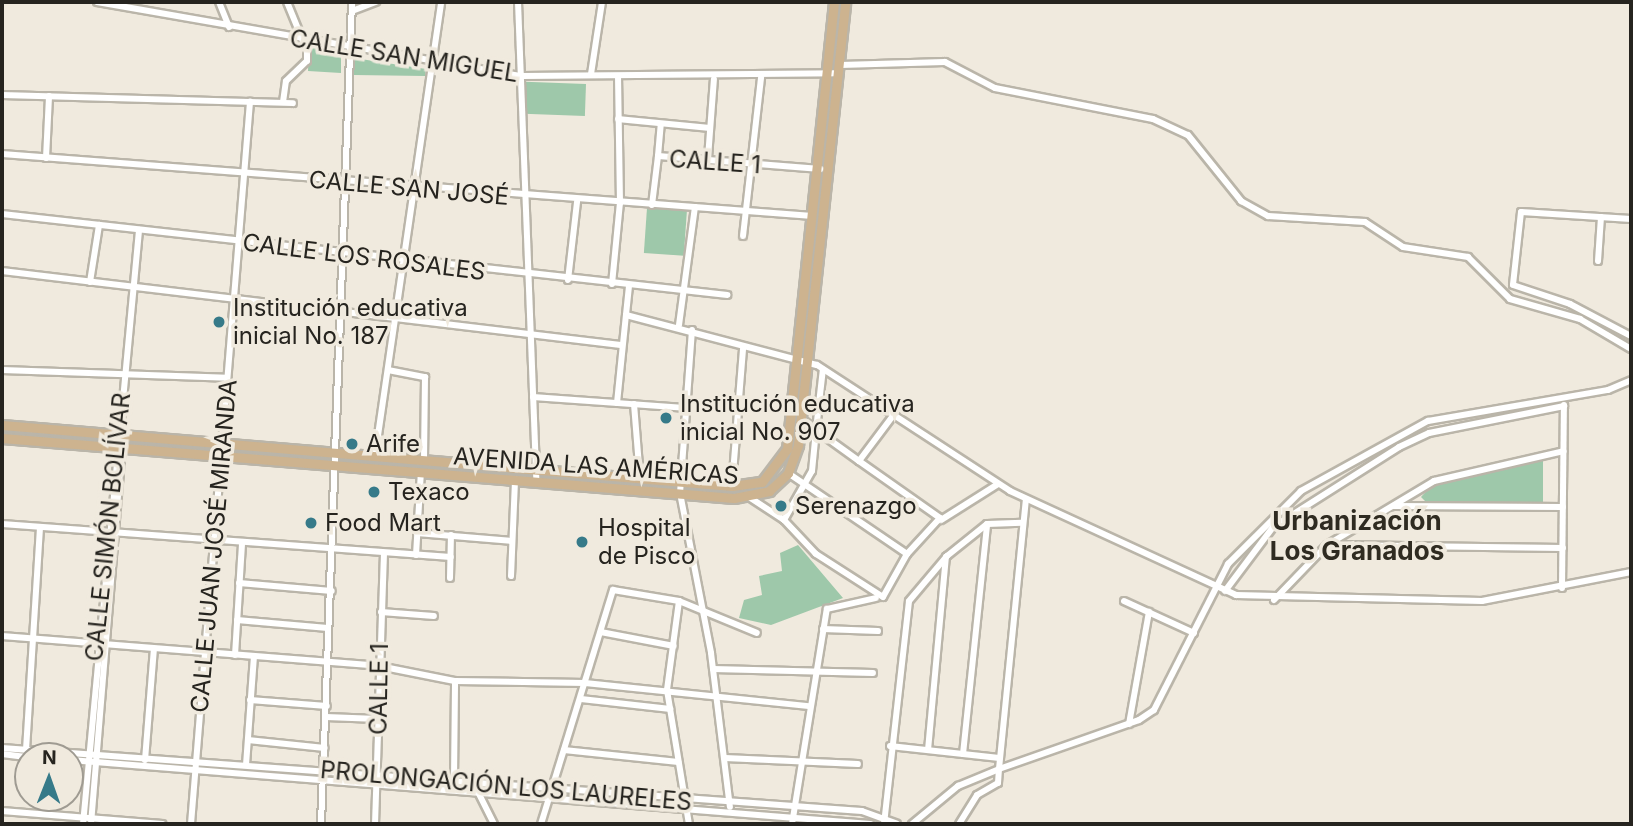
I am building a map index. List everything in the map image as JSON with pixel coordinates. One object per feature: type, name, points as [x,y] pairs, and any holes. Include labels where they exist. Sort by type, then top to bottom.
[{"type":"main road","name":"AVENIDA LAS AMÉRICAS","points":[[2,425],[732,486],[762,482],[782,462],[801,363],[836,70],[832,26],[834,2]]},
{"type":"main road","name":"AVENIDA LAS AMÉRICAS","points":[[2,438],[680,493],[749,497],[769,491],[788,473],[802,419],[801,363],[820,169],[845,2]]},
{"type":"main road","points":[[832,26],[843,26]]},
{"type":"main road","points":[[394,470],[395,458]]},
{"type":"street","name":"CALLE SAN MIGUEL","points":[[97,2],[429,65],[522,76],[592,74],[715,79],[945,62],[995,88],[1153,119],[1188,135],[1241,201],[1268,216],[1365,222],[1403,247],[1468,257],[1510,299],[1580,319],[1631,349]]},
{"type":"street","points":[[219,2],[229,27]]},
{"type":"street","points":[[283,102],[286,81],[307,61],[305,41],[287,2]]},
{"type":"street","points":[[321,824],[326,748],[328,628],[334,550],[335,453],[352,2]]},
{"type":"street","points":[[352,11],[376,2]]},
{"type":"street","points":[[376,456],[429,65],[442,2]]},
{"type":"street","points":[[518,2],[528,198],[527,276],[536,481]]},
{"type":"street","points":[[592,74],[602,2]]},
{"type":"street","points":[[612,284],[620,203],[618,77]]},
{"type":"street","points":[[743,236],[761,77]]},
{"type":"street","points":[[708,158],[715,79]]},
{"type":"street","points":[[2,96],[293,103]]},
{"type":"street","points":[[46,158],[49,96]]},
{"type":"street","name":"CALLE JUAN JOSÉ MIRANDA","points":[[191,824],[250,101]]},
{"type":"street","points":[[618,119],[710,128]]},
{"type":"street","points":[[658,156],[661,124]]},
{"type":"street","name":"CALLE SAN JOSÉ","points":[[2,154],[577,202],[816,216]]},
{"type":"street","name":"CALLE 1","points":[[652,205],[658,156],[820,169]]},
{"type":"street","points":[[568,281],[577,202]]},
{"type":"street","points":[[678,325],[695,207]]},
{"type":"street","points":[[1631,219],[1521,212],[1513,285],[1570,304],[1631,336]]},
{"type":"street","name":"CALLE LOS ROSALES","points":[[2,214],[568,281],[727,295]]},
{"type":"street","points":[[1598,261],[1601,217]]},
{"type":"street","points":[[90,282],[99,225]]},
{"type":"street","name":"CALLE SIMÓN BOLÍVAR","points":[[87,821],[96,759],[123,374],[139,230]]},
{"type":"street","points":[[2,271],[621,345]]},
{"type":"street","points":[[617,403],[629,286]]},
{"type":"street","points":[[626,315],[678,325],[743,348],[823,369],[891,417],[1026,500],[1225,591],[1274,600],[1482,601],[1562,588],[1631,572]]},
{"type":"street","points":[[692,330],[680,493],[713,669],[730,809]]},
{"type":"street","points":[[732,486],[743,348]]},
{"type":"street","points":[[784,520],[807,484],[823,369]]},
{"type":"street","points":[[2,370],[227,378]]},
{"type":"street","points":[[388,370],[425,377],[424,460]]},
{"type":"street","points":[[912,824],[958,786],[1129,724],[1154,709],[1216,586],[1246,541],[1288,500],[1414,426],[1565,397],[1631,380]]},
{"type":"street","points":[[533,397],[685,408]]},
{"type":"street","points":[[1562,588],[1565,397]]},
{"type":"street","points":[[634,404],[640,478]]},
{"type":"street","points":[[1225,591],[1273,527],[1399,447],[1429,433],[1564,406]]},
{"type":"street","points":[[859,461],[891,417]]},
{"type":"street","points":[[802,419],[941,520]]},
{"type":"street","points":[[1274,600],[1327,545],[1416,491],[1443,478],[1564,451]]},
{"type":"street","points":[[416,555],[421,472]]},
{"type":"street","points":[[788,473],[907,554]]},
{"type":"street","points":[[511,576],[515,479]]},
{"type":"street","points":[[792,824],[823,629],[833,604],[876,598],[885,593],[907,554],[941,520],[998,484]]},
{"type":"street","points":[[1416,491],[1423,506]]},
{"type":"street","points":[[749,497],[784,520],[816,554],[876,598]]},
{"type":"street","points":[[959,824],[977,795],[998,783],[1026,500]]},
{"type":"street","points":[[1392,506],[1563,507]]},
{"type":"street","points":[[884,821],[890,746],[909,601],[947,556],[986,524],[1022,523]]},
{"type":"street","points":[[2,524],[451,557]]},
{"type":"street","points":[[963,754],[986,524]]},
{"type":"street","points":[[28,742],[40,527]]},
{"type":"street","name":"CALLE SIMÓN BOLÍVAR","points":[[87,821],[88,758],[96,644],[111,533]]},
{"type":"street","points":[[417,533],[512,541]]},
{"type":"street","points":[[450,578],[451,535]]},
{"type":"street","points":[[235,656],[242,543]]},
{"type":"street","points":[[1327,545],[1563,548]]},
{"type":"street","name":"CALLE 1","points":[[375,824],[384,553]]},
{"type":"street","points":[[928,750],[947,556]]},
{"type":"street","points":[[239,583],[332,591]]},
{"type":"street","points":[[541,824],[615,589],[702,608],[757,633]]},
{"type":"street","points":[[679,601],[667,690],[690,824]]},
{"type":"street","points":[[1124,601],[1194,633]]},
{"type":"street","points":[[381,612],[434,617]]},
{"type":"street","points":[[1129,724],[1149,612]]},
{"type":"street","points":[[237,620],[328,628]]},
{"type":"street","points":[[823,629],[878,631]]},
{"type":"street","points":[[601,632],[674,646]]},
{"type":"street","points":[[2,636],[379,666],[455,681],[586,683],[716,694],[809,706]]},
{"type":"street","points":[[145,760],[154,649]]},
{"type":"street","points":[[246,765],[254,657]]},
{"type":"street","points":[[713,669],[873,673]]},
{"type":"street","points":[[454,780],[455,681]]},
{"type":"street","points":[[580,699],[670,709]]},
{"type":"street","points":[[250,700],[327,706]]},
{"type":"street","points":[[326,717],[378,719]]},
{"type":"street","points":[[248,740],[326,748]]},
{"type":"street","points":[[890,746],[999,758]]},
{"type":"street","points":[[564,750],[678,762]]},
{"type":"street","points":[[84,758],[88,758]]},
{"type":"street","points":[[84,758],[325,774]]},
{"type":"street","points":[[725,758],[800,764],[858,764]]},
{"type":"street","points":[[96,759],[196,765]]},
{"type":"street","name":"PROLONGACIÓN LOS LAURELES","points":[[196,765],[246,765],[687,810],[862,811],[897,824]]},
{"type":"street","name":"PROLONGACIÓN LOS LAURELES","points":[[377,778],[454,780],[552,788],[730,809]]},
{"type":"street","points":[[473,782],[494,824]]},
{"type":"street","points":[[2,811],[87,821],[162,824]]},
{"type":"street","points":[[858,822],[862,811]]},
{"type":"street","name":"PROLONGACIÓN LOS LAURELES","points":[[795,812],[870,824]]},
{"type":"green space","points":[[309,46],[341,51],[341,73],[308,71]]},
{"type":"green space","points":[[354,58],[426,69],[425,76],[354,75]]},
{"type":"green space","points":[[525,82],[586,84],[585,116],[524,114]]},
{"type":"green space","points":[[647,208],[687,211],[684,256],[644,253]]},
{"type":"green space","points":[[1543,459],[1543,504],[1427,503],[1421,497],[1432,485]]},
{"type":"green space","points":[[798,545],[843,598],[771,625],[739,618],[744,600],[762,595],[759,576],[782,571],[780,553]]},
{"type":"place","name":"Institución educativa inicial No. 187","points":[[219,322]]},
{"type":"place","name":"Institución educativa inicial No. 907","points":[[666,418]]},
{"type":"place","name":"Arife","points":[[352,444]]},
{"type":"place","name":"Texaco","points":[[374,492]]},
{"type":"place","name":"Serenazgo","points":[[781,506]]},
{"type":"place","name":"Food Mart","points":[[311,523]]},
{"type":"place","name":"Hospital de Pisco","points":[[582,542]]},
{"type":"district","name":"Urbanización Los Granados","points":[[1357,536]]}]
